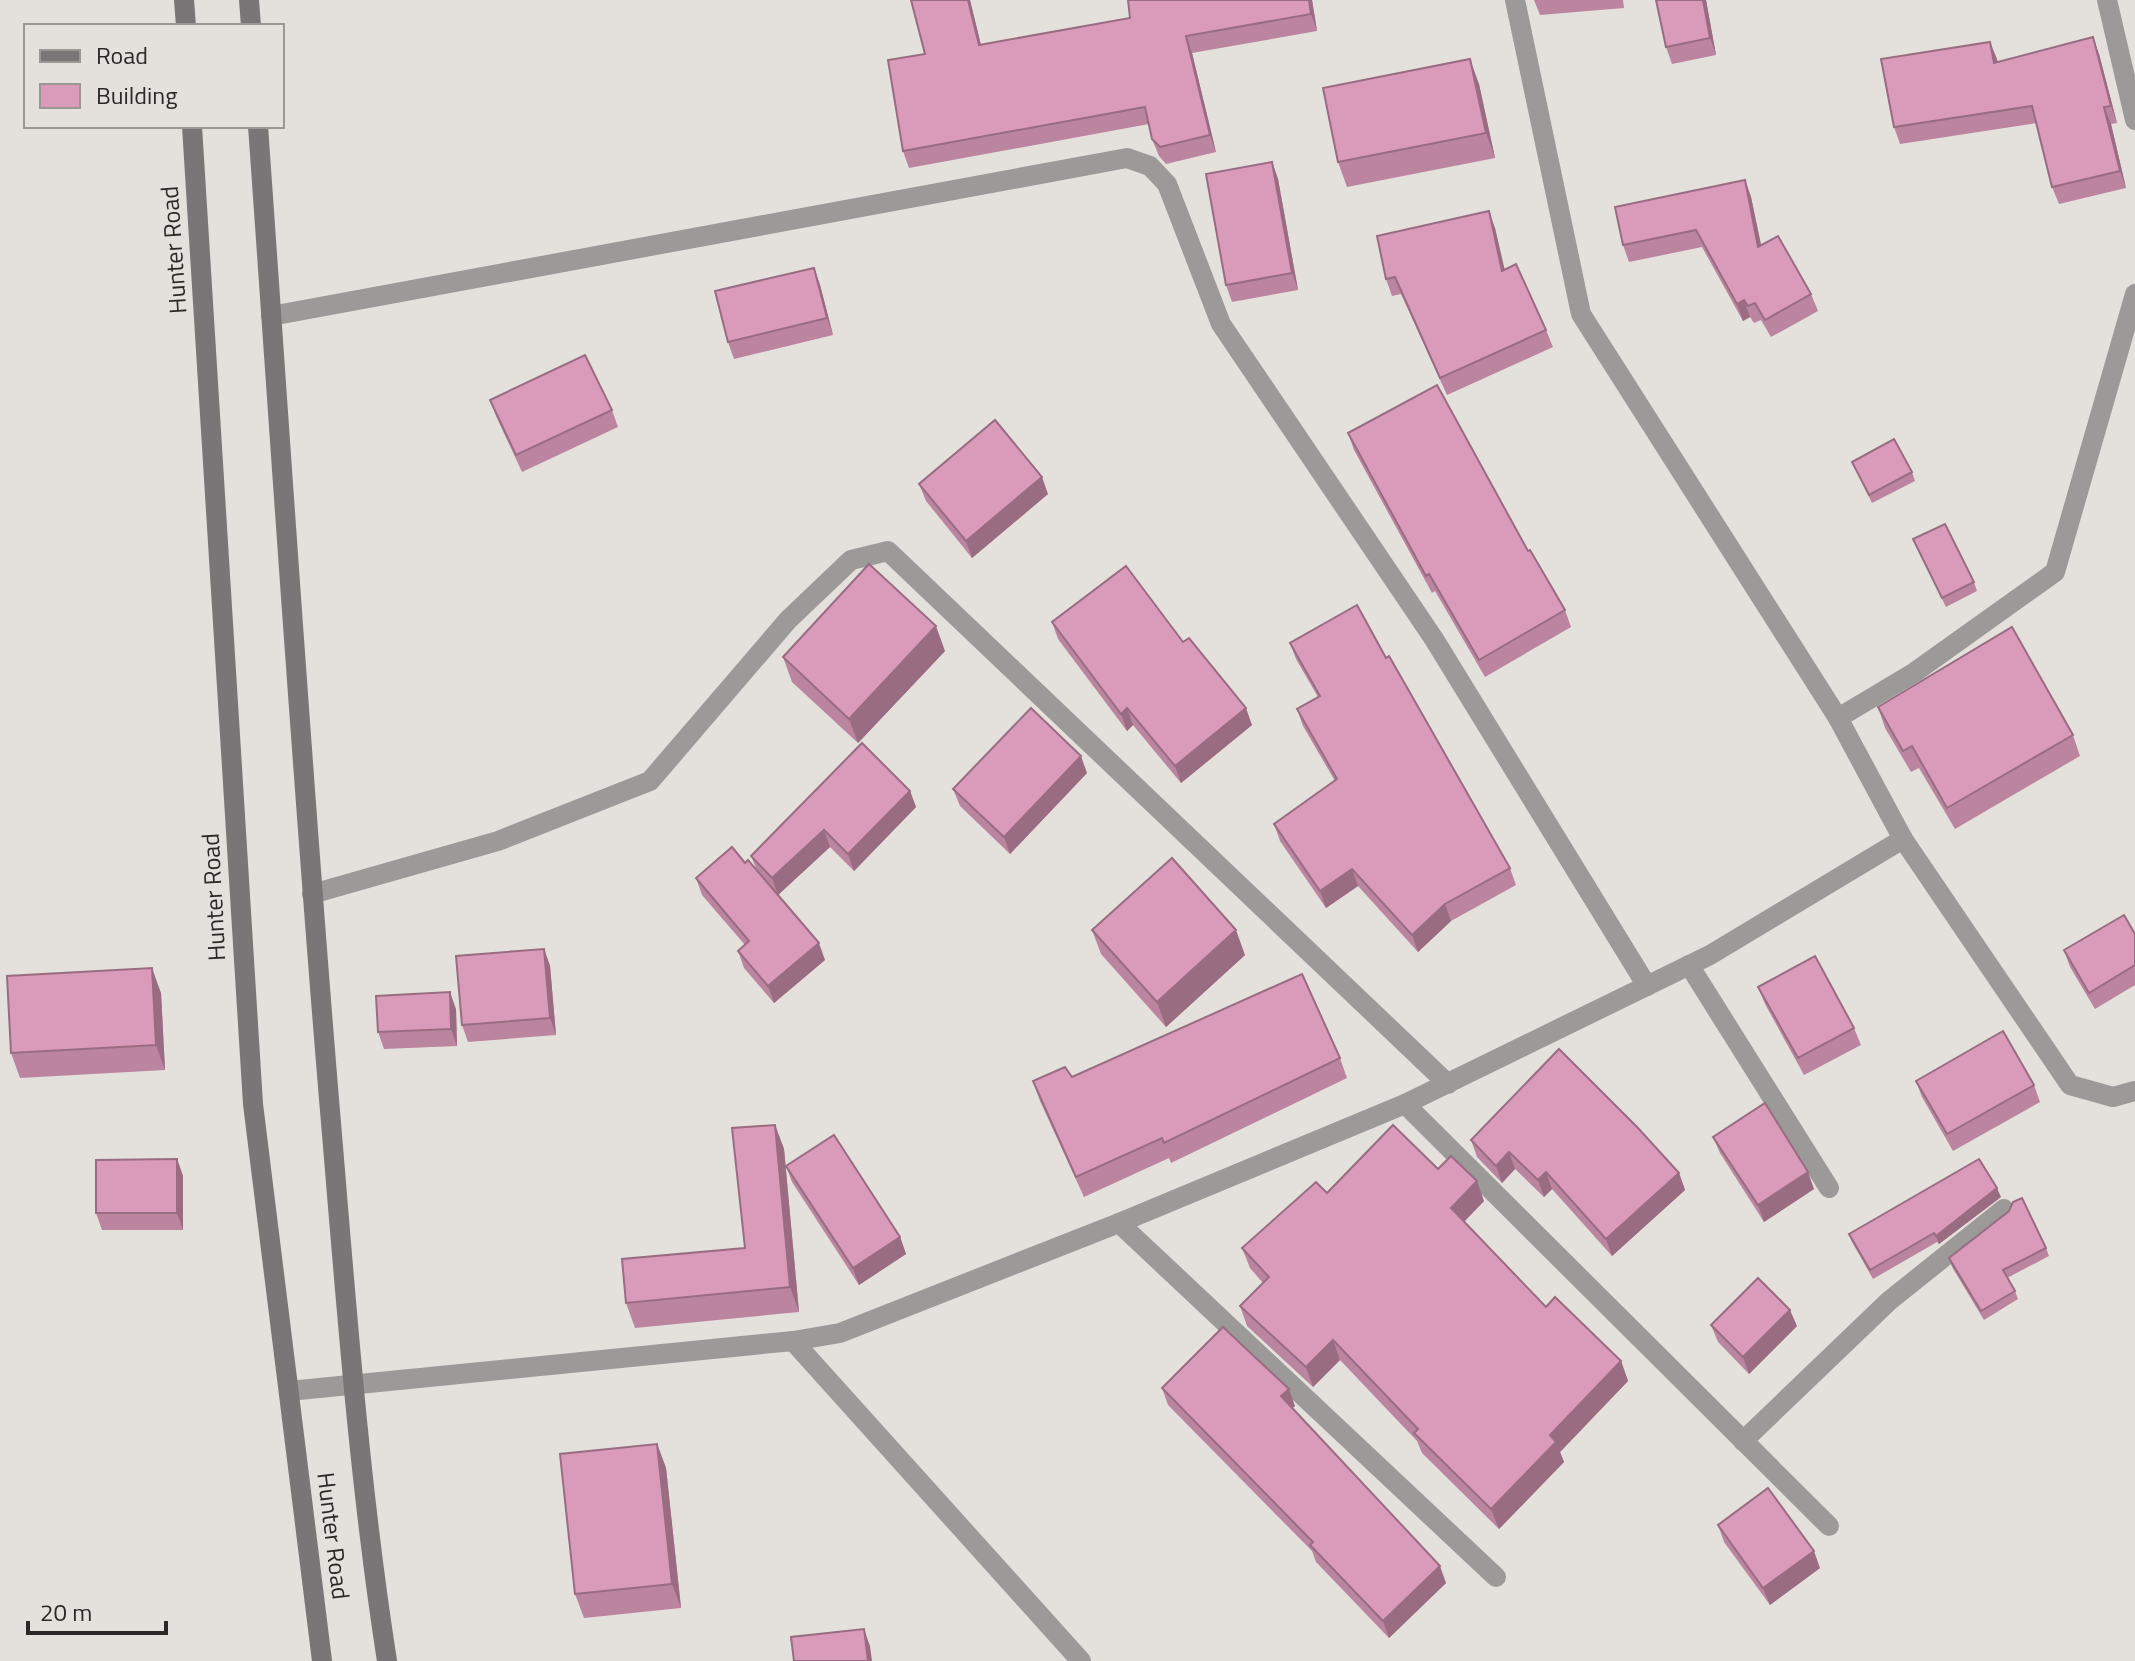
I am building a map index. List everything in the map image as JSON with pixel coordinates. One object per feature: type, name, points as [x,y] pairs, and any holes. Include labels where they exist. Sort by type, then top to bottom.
[{"type":"main road","points":[[184,0],[186,24]]},
{"type":"main road","points":[[249,0],[251,24]]},
{"type":"main road","name":"Hunter Road","points":[[192,128],[253,1104],[322,1661]]},
{"type":"main road","name":"Hunter Road","points":[[258,128],[312,894],[353,1385],[372,1568],[387,1661]]},
{"type":"street","points":[[1515,0],[1581,314],[1838,718],[1903,839],[2070,1085],[2113,1097],[2135,1091]]},
{"type":"street","points":[[2107,0],[2135,120]]},
{"type":"street","points":[[271,316],[1127,158],[1150,166],[1167,184],[1221,324],[1434,639],[1647,986]]},
{"type":"street","points":[[1838,718],[1915,672],[2055,572],[2135,294]]},
{"type":"street","points":[[312,894],[498,841],[650,781],[788,620],[851,560],[888,551],[1448,1084]]},
{"type":"street","points":[[289,1391],[793,1341],[840,1333],[1119,1223],[1405,1104],[1689,965],[1903,839]]},
{"type":"street","points":[[1689,965],[1829,1188]]},
{"type":"street","points":[[1405,1104],[1829,1526]]},
{"type":"street","points":[[1743,1441],[1889,1301],[2004,1209]]},
{"type":"street","points":[[1119,1223],[1496,1577]]},
{"type":"street","points":[[793,1341],[1081,1661]]},
{"type":"building","points":[[911,0],[968,0],[979,45],[1130,18],[1128,0],[1309,0],[1311,14],[1186,36],[1210,135],[1160,147],[1152,139],[1145,107],[903,151],[888,60],[925,54]]},
{"type":"building","points":[[1656,0],[1703,0],[1710,38],[1666,47]]},
{"type":"building","points":[[2093,37],[2111,106],[2104,107],[2120,171],[2052,187],[2032,106],[1894,127],[1881,59],[1990,42],[1994,63]]},
{"type":"building","points":[[1470,59],[1486,133],[1338,162],[1323,88]]},
{"type":"building","points":[[1272,162],[1292,273],[1226,285],[1206,174]]},
{"type":"building","points":[[1745,180],[1758,247],[1778,236],[1811,294],[1765,320],[1755,303],[1748,306],[1744,300],[1737,304],[1696,230],[1623,245],[1615,207]]},
{"type":"building","points":[[1489,211],[1502,271],[1516,264],[1546,330],[1440,378],[1395,277],[1386,279],[1377,236]]},
{"type":"building","points":[[814,268],[827,318],[728,342],[715,291]]},
{"type":"building","points":[[585,355],[612,410],[516,455],[490,400]]},
{"type":"building","points":[[1437,385],[1528,551],[1565,610],[1479,660],[1429,574],[1426,576],[1348,433]]},
{"type":"building","points":[[995,420],[1042,477],[966,541],[919,484]]},
{"type":"building","points":[[1894,439],[1912,472],[1869,495],[1852,462]]},
{"type":"building","points":[[1945,524],[1974,582],[1942,598],[1913,539]]},
{"type":"building","points":[[869,564],[936,626],[849,719],[783,657]]},
{"type":"building","points":[[1126,566],[1183,642],[1189,638],[1246,708],[1175,766],[1127,708],[1121,714],[1052,622]]},
{"type":"building","points":[[1357,605],[1510,868],[1445,904],[1412,935],[1352,869],[1320,891],[1274,824],[1337,779],[1297,709],[1320,696],[1290,643]]},
{"type":"building","points":[[2012,627],[2073,735],[1947,808],[1912,746],[1903,751],[1878,707]]},
{"type":"building","points":[[1031,708],[1081,756],[1004,837],[953,789]]},
{"type":"building","points":[[862,743],[910,791],[848,854],[824,830],[772,878],[751,856]]},
{"type":"building","points":[[732,847],[745,863],[748,860],[819,943],[768,986],[738,951],[749,941],[696,878]]},
{"type":"building","points":[[1172,858],[1236,930],[1157,1002],[1092,930]]},
{"type":"building","points":[[2124,915],[2135,934],[2135,965],[2089,993],[2064,950]]},
{"type":"building","points":[[544,949],[550,1018],[462,1025],[456,956]]},
{"type":"building","points":[[1815,956],[1854,1028],[1798,1058],[1758,987]]},
{"type":"building","points":[[152,968],[156,1045],[11,1053],[7,976]]},
{"type":"building","points":[[1302,974],[1340,1058],[1164,1143],[1162,1138],[1076,1177],[1033,1081],[1065,1067],[1072,1077]]},
{"type":"building","points":[[450,992],[451,1029],[378,1032],[376,996]]},
{"type":"building","points":[[2003,1031],[2034,1085],[1947,1134],[1916,1081]]},
{"type":"building","points":[[1559,1049],[1679,1173],[1606,1239],[1546,1172],[1538,1180],[1509,1152],[1496,1166],[1471,1140]]},
{"type":"building","points":[[1765,1103],[1808,1172],[1758,1205],[1713,1137]]},
{"type":"building","points":[[775,1125],[790,1287],[626,1303],[622,1259],[745,1248],[732,1128]]},
{"type":"building","points":[[1393,1125],[1438,1169],[1451,1156],[1477,1181],[1451,1208],[1546,1307],[1555,1297],[1621,1361],[1550,1435],[1556,1442],[1491,1509],[1414,1433],[1418,1429],[1333,1340],[1306,1367],[1240,1306],[1269,1277],[1242,1248],[1316,1182],[1327,1193]]},
{"type":"building","points":[[834,1135],[900,1237],[853,1268],[786,1166]]},
{"type":"building","points":[[177,1159],[177,1213],[96,1213],[96,1160]]},
{"type":"building","points":[[1979,1159],[1997,1188],[1936,1236],[1934,1233],[1870,1270],[1849,1234]]},
{"type":"building","points":[[2022,1198],[2046,1248],[2003,1270],[2015,1291],[1981,1311],[1949,1258],[2009,1211],[2013,1202]]},
{"type":"building","points":[[1758,1278],[1790,1310],[1743,1357],[1711,1325]]},
{"type":"building","points":[[1223,1327],[1289,1389],[1281,1396],[1440,1566],[1383,1621],[1310,1545],[1313,1542],[1162,1388]]},
{"type":"building","points":[[657,1444],[672,1584],[575,1594],[560,1454]]},
{"type":"building","points":[[1768,1488],[1814,1551],[1763,1588],[1718,1525]]},
{"type":"building","points":[[864,1629],[868,1661],[794,1661],[791,1637]]}]
